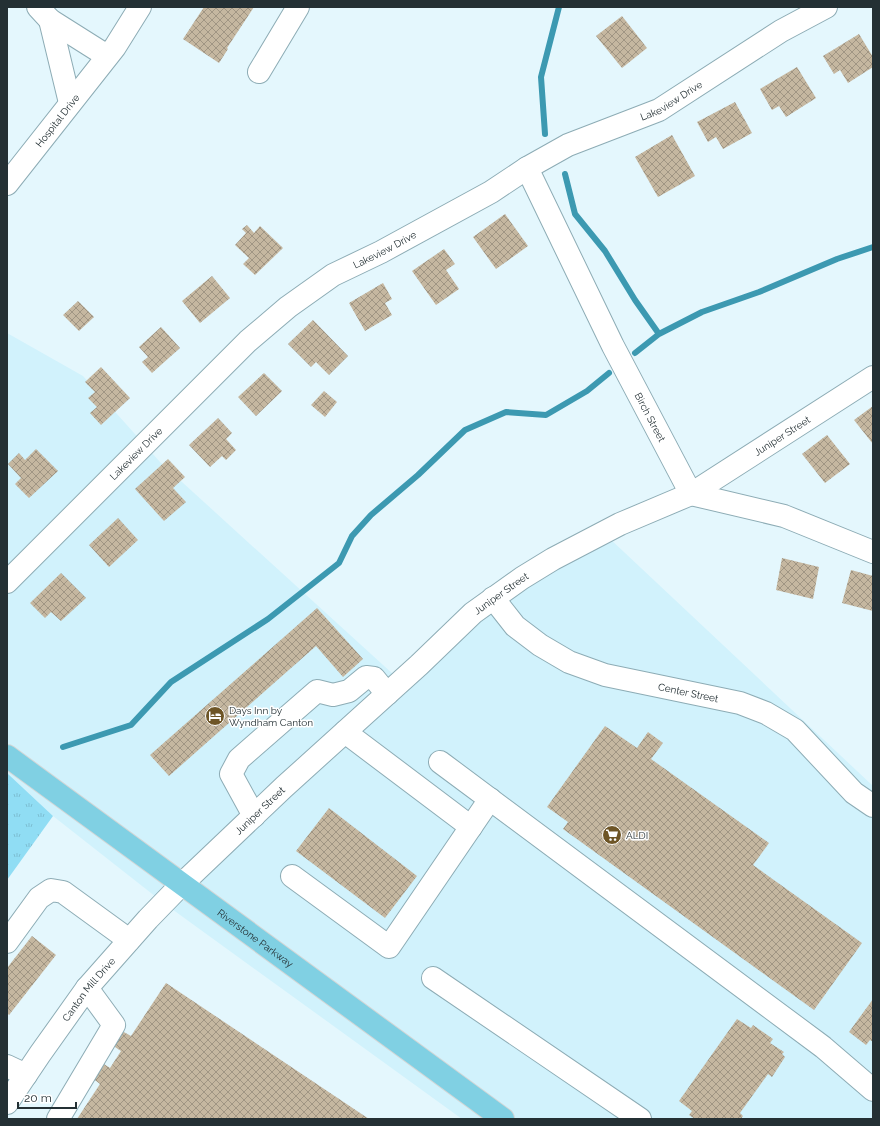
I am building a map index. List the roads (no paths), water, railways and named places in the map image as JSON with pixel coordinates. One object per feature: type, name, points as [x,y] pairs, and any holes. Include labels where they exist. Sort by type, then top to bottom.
[{"type":"main road","name":"Riverstone Parkway","points":[[7,756],[504,1119]]},
{"type":"street","name":"Hospital Drive","points":[[7,184],[115,46],[140,7]]},
{"type":"street","points":[[259,72],[298,7]]},
{"type":"street","name":"Lakeview Drive","points":[[7,582],[248,340],[288,307],[333,275],[381,252],[491,192],[527,168],[568,146],[659,110],[781,31],[826,7]]},
{"type":"street","points":[[44,14],[107,56]]},
{"type":"street","points":[[44,14],[70,103]]},
{"type":"street","name":"Birch Street","points":[[527,168],[613,346],[691,494]]},
{"type":"street","name":"Juniper Street","points":[[182,884],[284,787],[387,694],[473,613],[493,598],[553,559],[620,524],[691,494],[873,377]]},
{"type":"street","points":[[691,494],[784,516],[873,552]]},
{"type":"street","name":"Center Street","points":[[493,598],[515,626],[540,645],[569,662],[605,675],[740,703],[766,713],[795,730],[854,793],[873,806]]},
{"type":"street","points":[[254,816],[231,774],[239,759],[317,691],[333,695],[349,691],[366,677],[374,678],[387,694]]},
{"type":"street","points":[[345,732],[471,827]]},
{"type":"street","points":[[440,762],[823,1047],[873,1090]]},
{"type":"street","points":[[292,876],[389,947],[490,799]]},
{"type":"street","name":"Canton Mill Drive","points":[[7,1103],[16,1070],[70,1011],[87,988],[148,918],[182,884]]},
{"type":"street","points":[[7,942],[39,898],[51,890],[63,892],[129,940]]},
{"type":"street","points":[[433,978],[640,1119]]},
{"type":"street","points":[[58,1119],[114,1025],[87,988]]},
{"type":"waterway","points":[[545,134],[541,77],[559,7]]},
{"type":"waterway","points":[[565,174],[575,214],[605,251],[635,300],[659,334]]},
{"type":"waterway","points":[[635,353],[659,334],[702,312],[759,292],[837,259],[873,247]]},
{"type":"waterway","points":[[63,747],[131,725],[171,682],[268,619],[339,563],[352,536],[371,515],[418,475],[465,430],[506,412],[546,415],[587,391],[609,373]]},
{"type":"place","name":"Days Inn by Wyndham Canton","points":[[215,716]]},
{"type":"place","name":"ALDI","points":[[612,835]]}]
